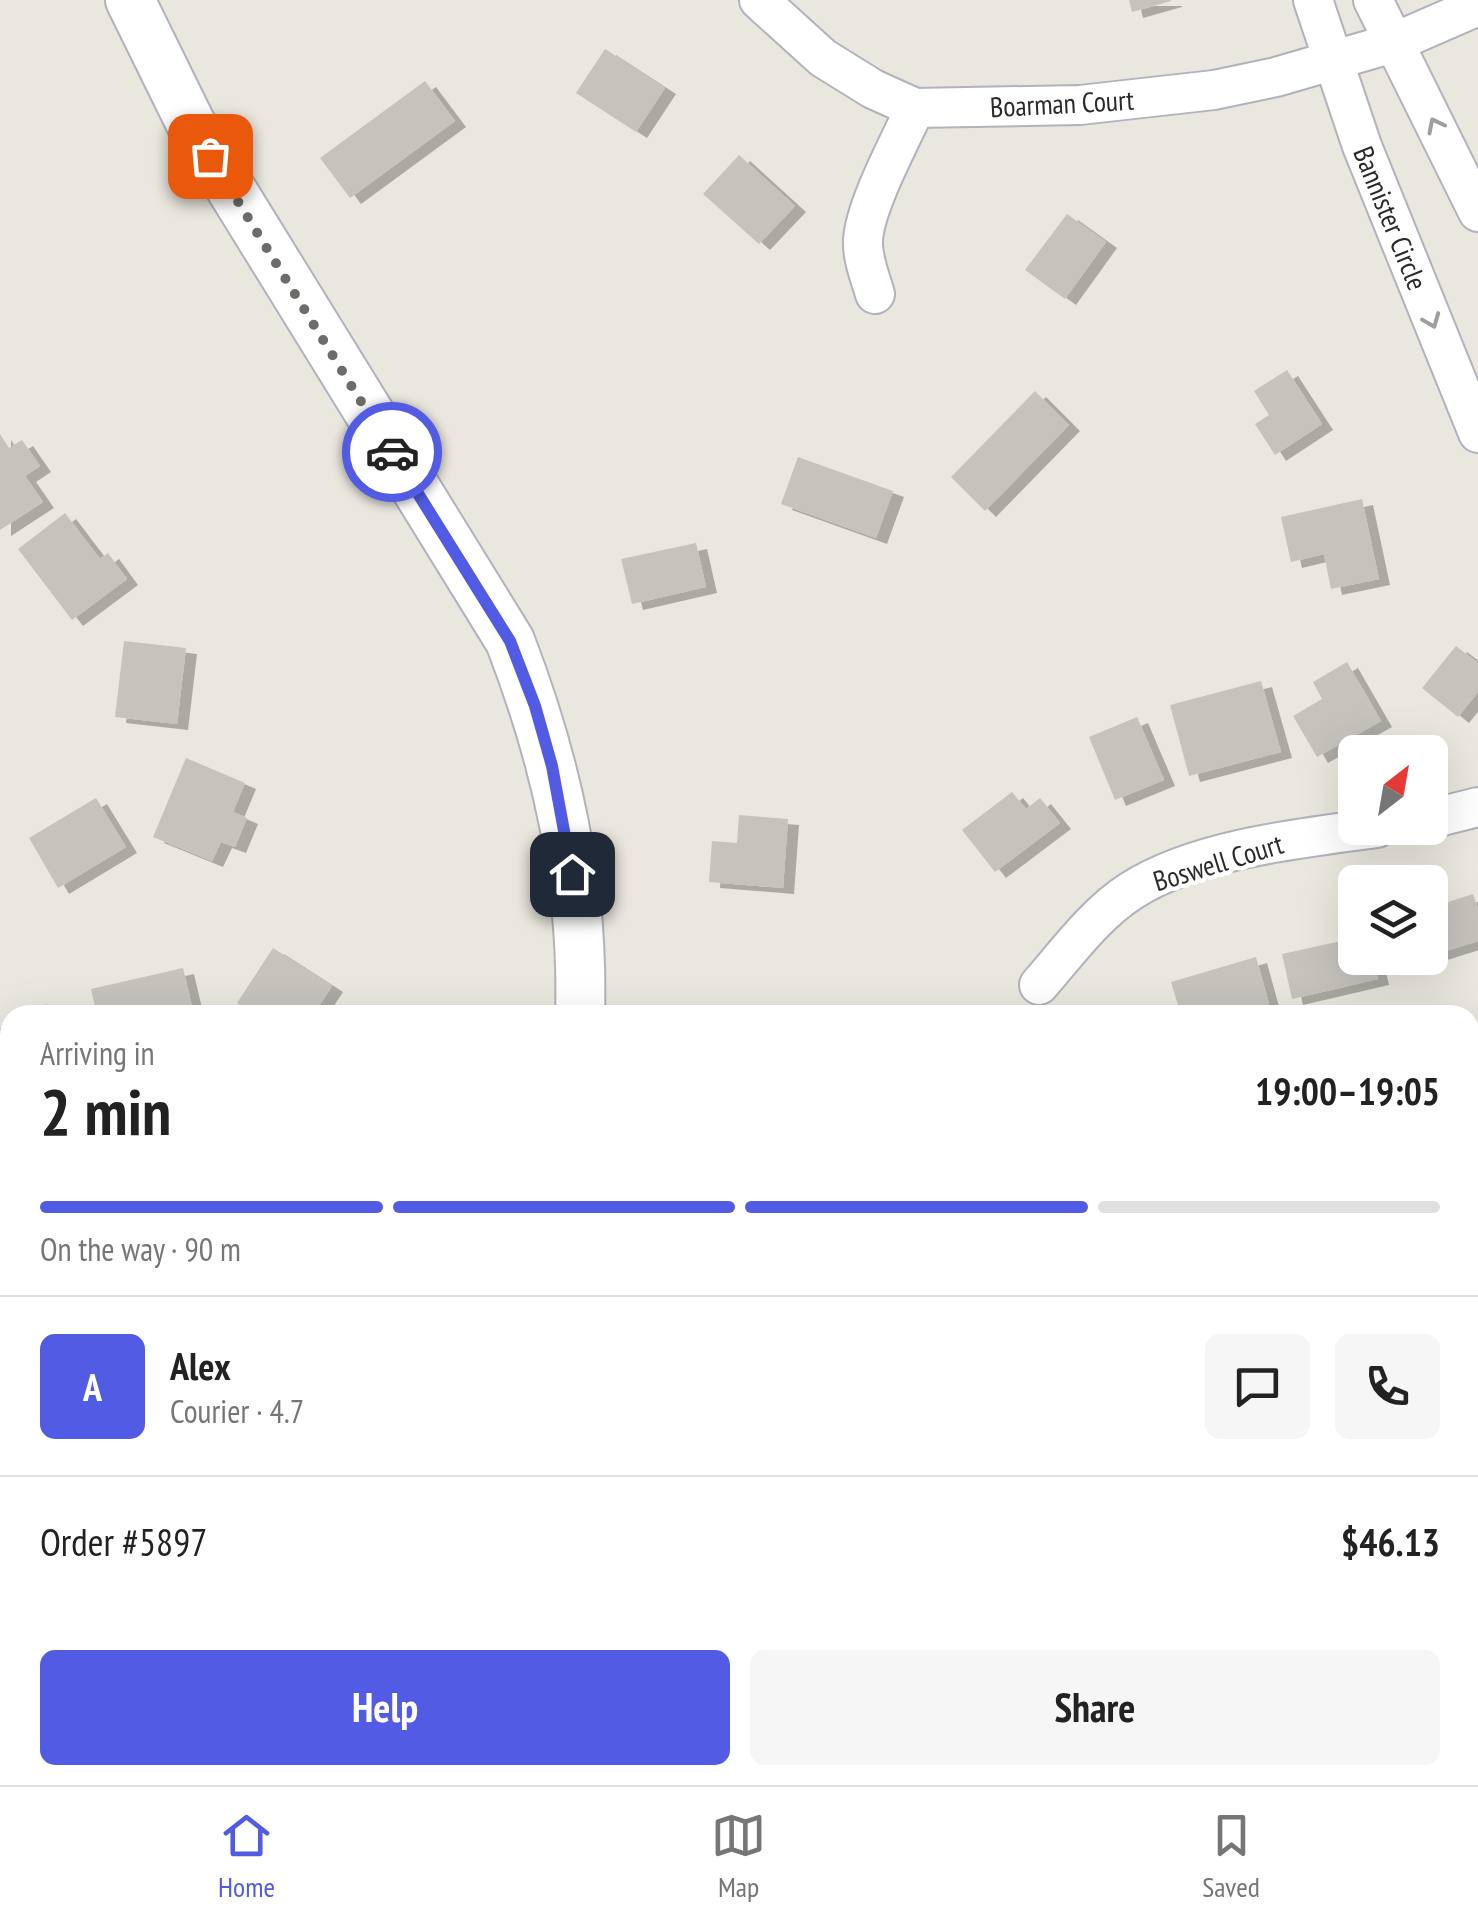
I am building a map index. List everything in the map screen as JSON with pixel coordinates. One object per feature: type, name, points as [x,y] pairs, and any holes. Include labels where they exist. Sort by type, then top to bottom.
[{"type":"street","points":[[130,0],[191,124],[510,641],[535,706],[568,836],[582,948],[580,1005]]},
{"type":"street","name":"Boarman Court","points":[[759,0],[823,58],[873,89],[914,108],[1080,105],[1145,99],[1276,76],[1393,43],[1478,6]]},
{"type":"street","name":"Bannister Circle","points":[[1312,0],[1375,180],[1478,433]]},
{"type":"street","points":[[1372,0],[1478,212]]},
{"type":"street","points":[[874,294],[863,252],[866,222],[914,108]]},
{"type":"street","points":[[1448,814],[1478,806]]},
{"type":"street","name":"Boswell Court","points":[[1039,985],[1130,891],[1192,864],[1280,841],[1338,833]]},
{"type":"building","points":[[1129,0],[1171,0],[1171,1],[1132,12]]},
{"type":"building","points":[[605,49],[665,88],[636,132],[576,93]]},
{"type":"building","points":[[425,81],[455,121],[350,198],[320,158]]},
{"type":"building","points":[[739,155],[795,206],[759,244],[703,194]]},
{"type":"building","points":[[1067,214],[1106,242],[1065,299],[1025,270]]},
{"type":"building","points":[[1287,370],[1322,424],[1275,455],[1255,424],[1269,415],[1254,391]]},
{"type":"building","points":[[1035,391],[1069,425],[985,511],[951,477]]},
{"type":"building","points":[[0,434],[9,448],[22,440],[40,466],[25,476],[43,502],[0,530]]},
{"type":"building","points":[[798,457],[893,491],[876,538],[781,504]]},
{"type":"building","points":[[1362,499],[1379,579],[1331,589],[1324,554],[1291,562],[1281,517]]},
{"type":"building","points":[[65,513],[100,559],[108,553],[127,579],[72,620],[18,549]]},
{"type":"building","points":[[696,543],[706,587],[632,604],[621,559]]},
{"type":"building","points":[[124,641],[186,648],[177,724],[115,717]]},
{"type":"building","points":[[1456,646],[1478,663],[1478,692],[1458,717],[1422,688]]},
{"type":"building","points":[[1347,662],[1381,721],[1356,735],[1338,735],[1338,745],[1317,757],[1293,716],[1322,699],[1313,682]]},
{"type":"building","points":[[1261,681],[1281,752],[1189,776],[1170,705]]},
{"type":"building","points":[[1137,717],[1164,780],[1115,800],[1089,737]]},
{"type":"building","points":[[186,758],[245,783],[233,812],[247,818],[235,847],[221,842],[212,861],[153,837]]},
{"type":"building","points":[[1012,792],[1026,809],[1040,798],[1060,823],[995,872],[962,830]]},
{"type":"building","points":[[96,798],[126,847],[58,888],[29,838]]},
{"type":"building","points":[[739,815],[788,819],[783,888],[709,882],[712,841],[737,843]]},
{"type":"building","points":[[1473,894],[1478,909],[1478,941],[1448,950],[1448,902]]},
{"type":"building","points":[[1338,942],[1338,975],[1377,975],[1378,979],[1292,999],[1282,954]]},
{"type":"building","points":[[273,948],[332,986],[320,1005],[237,1003]]},
{"type":"building","points":[[1256,957],[1269,1004],[1178,1005],[1171,982]]},
{"type":"building","points":[[183,968],[192,1005],[95,1005],[91,989]]},
{"type":"way so far","points":[[210,156],[392,452]]},
{"type":"route","points":[[392,452],[510,641],[552,766],[572,874]]}]
